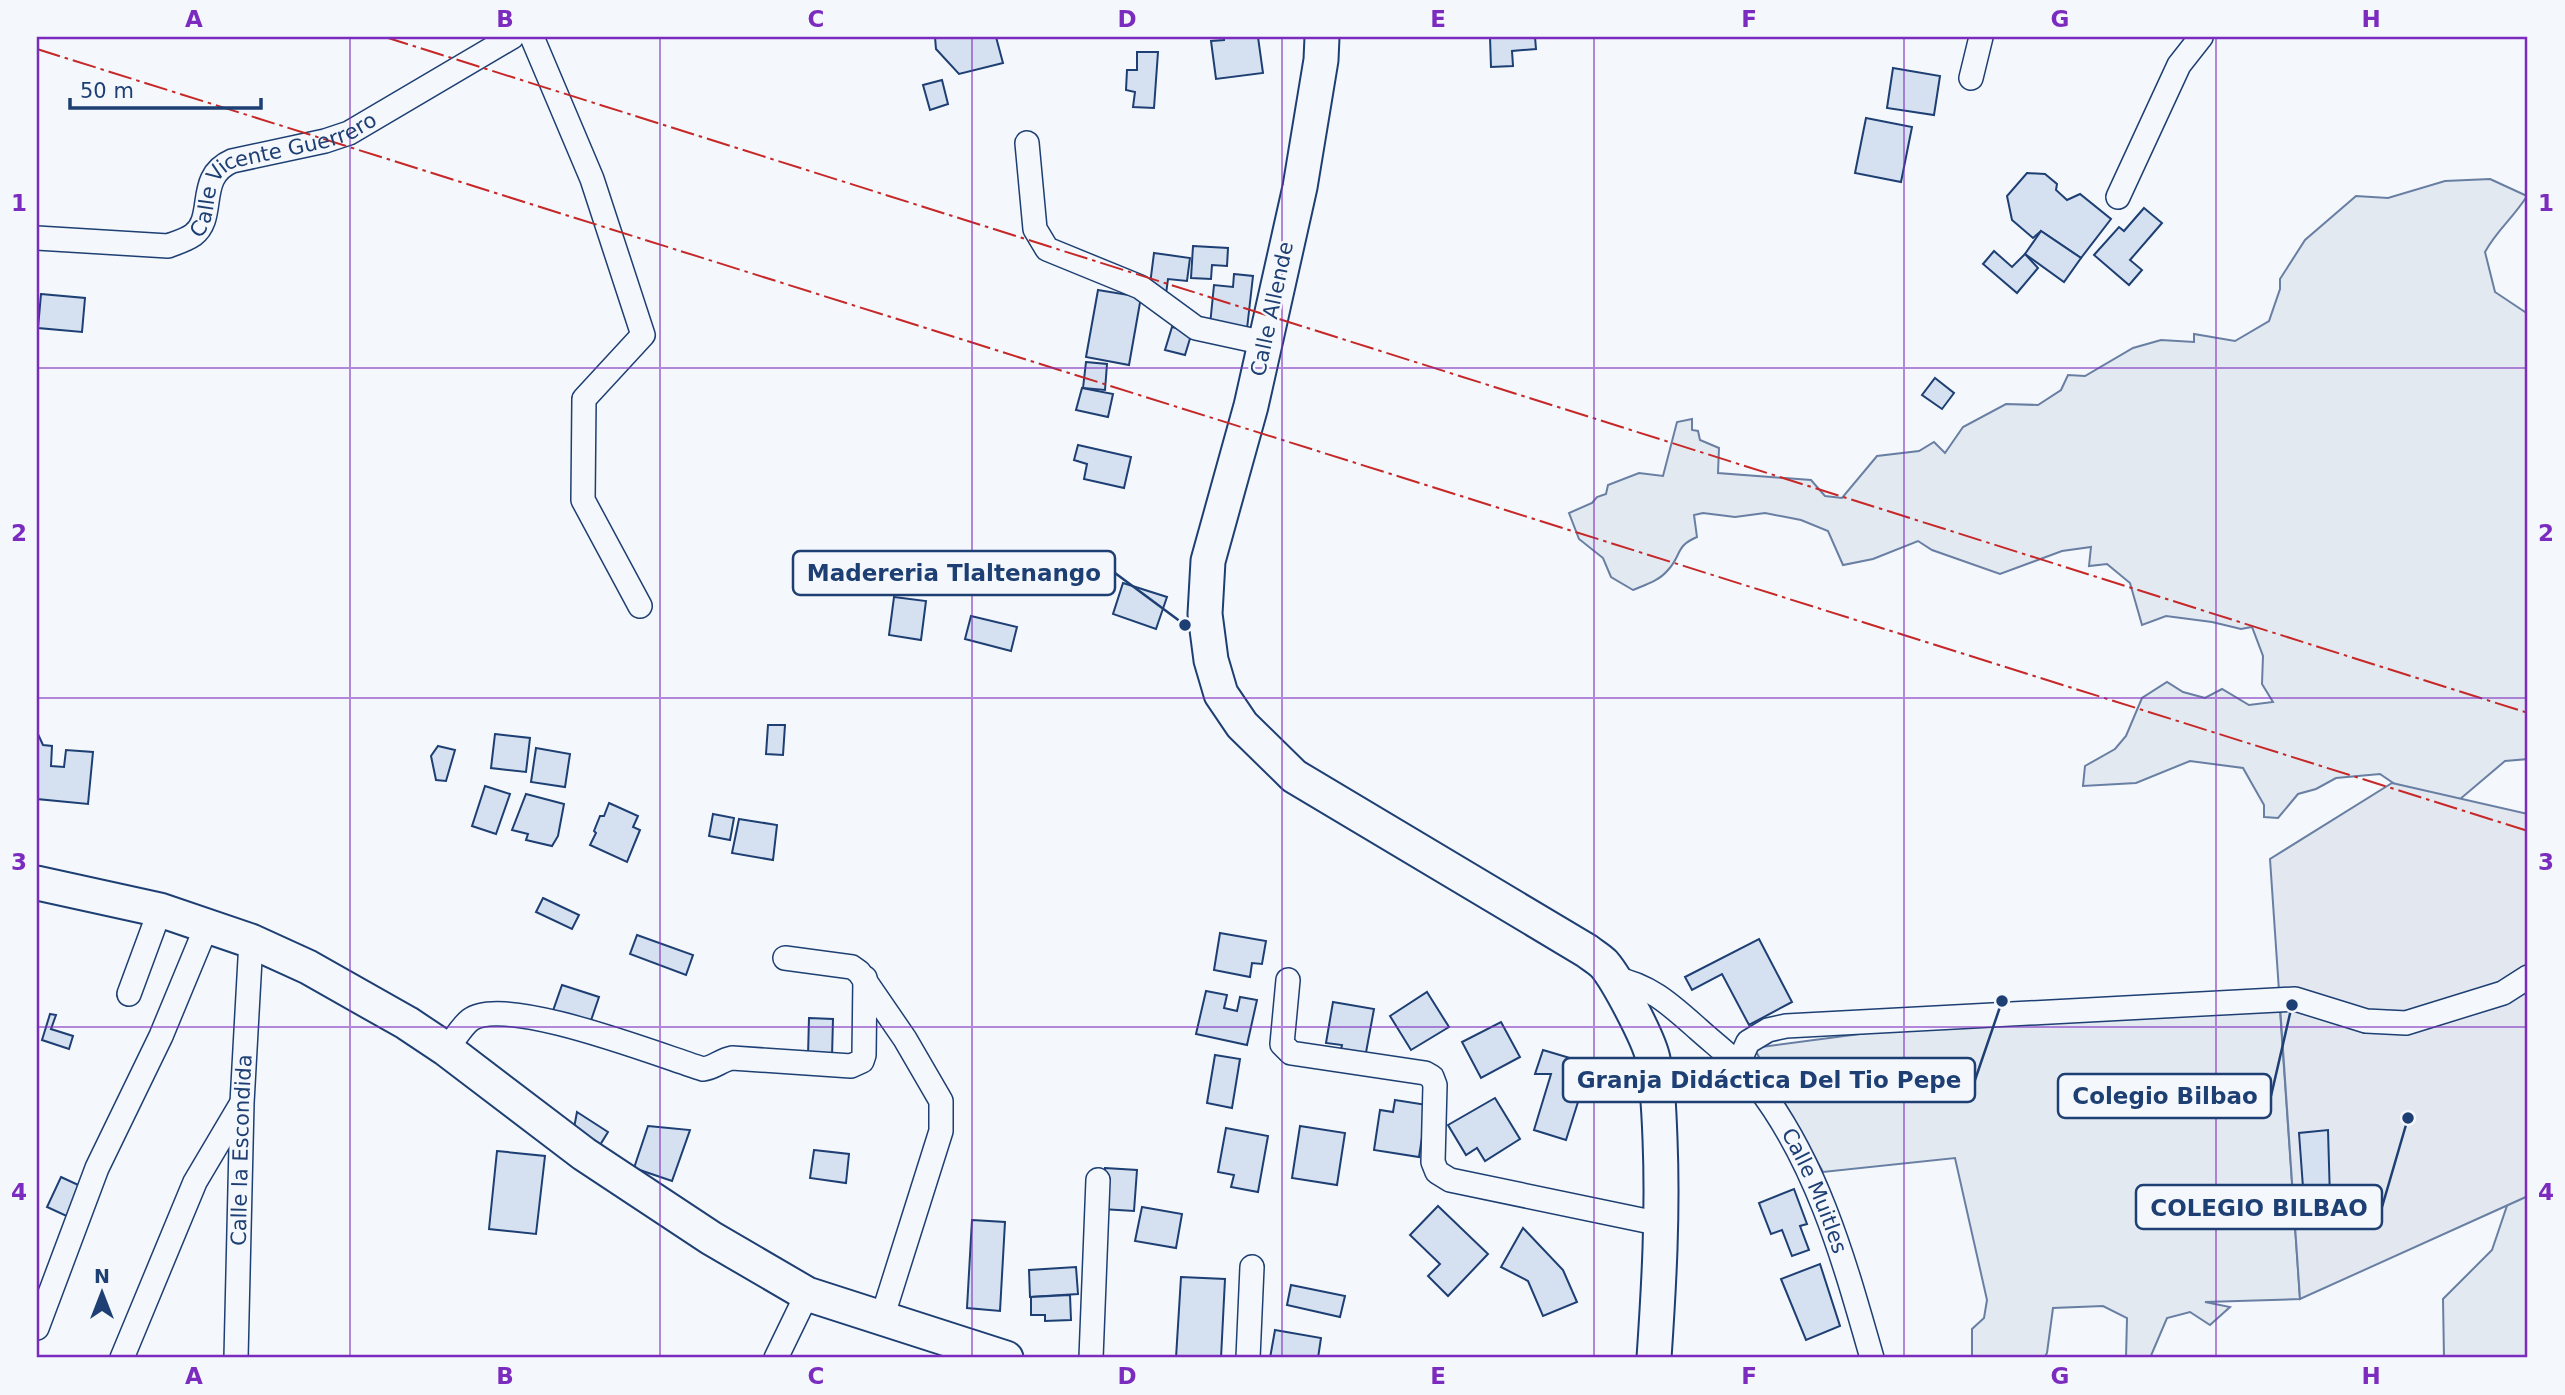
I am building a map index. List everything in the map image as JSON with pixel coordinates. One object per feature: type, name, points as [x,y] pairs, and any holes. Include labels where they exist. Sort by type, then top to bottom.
[{"type":"street","name":"Calle Vicente Guerrero","points":[[37,239],[168,246],[195,234],[202,224],[213,176],[221,166],[349,133],[512,37]]},
{"type":"street","points":[[532,37],[592,179],[643,335],[584,398],[583,500],[640,606]]},
{"type":"street","name":"Calle Allende","points":[[1322,37],[1321,60],[1300,187],[1251,406],[1208,561],[1205,578],[1207,643],[1221,694],[1242,725],[1294,776],[1587,951],[1604,964],[1613,978],[1639,1022],[1653,1058],[1659,1118],[1661,1224],[1654,1358]]},
{"type":"street","points":[[1971,78],[1981,37]]},
{"type":"street","points":[[2118,197],[2179,65],[2201,37]]},
{"type":"street","points":[[1027,143],[1035,229],[1047,249],[1140,287],[1196,328],[1265,343]]},
{"type":"street","points":[[37,883],[160,910],[251,941],[308,967],[407,1023],[446,1049],[583,1154],[711,1238],[807,1294],[1006,1358]]},
{"type":"street","points":[[129,995],[160,910]]},
{"type":"street","points":[[37,1328],[97,1168],[161,1036],[207,925]]},
{"type":"street","name":"Calle la Escondida","points":[[236,1358],[242,1103],[251,941]]},
{"type":"street","points":[[785,958],[852,967],[865,978],[941,1101],[941,1131],[882,1318]]},
{"type":"street","points":[[1738,1063],[1748,1042],[1768,1030],[1786,1026],[2295,999],[2366,1021],[2406,1023],[2503,993],[2528,977]]},
{"type":"street","points":[[446,1049],[470,1020],[484,1014],[502,1012],[546,1019],[703,1069],[713,1068],[725,1059],[732,1058],[851,1066],[862,1060],[863,1055],[865,978]]},
{"type":"street","name":"Calle Muitles","points":[[1613,978],[1641,985],[1667,1002],[1738,1063],[1756,1084],[1791,1136],[1845,1264],[1871,1358]]},
{"type":"street","points":[[1288,980],[1282,1044],[1286,1049],[1291,1052],[1425,1073],[1432,1077],[1435,1085],[1433,1162],[1437,1172],[1450,1180],[1661,1224]]},
{"type":"street","points":[[122,1358],[195,1182],[242,1103]]},
{"type":"street","points":[[1091,1358],[1098,1180]]},
{"type":"street","points":[[1248,1358],[1252,1267]]},
{"type":"street","points":[[776,1358],[807,1294]]},
{"type":"shaded area","points":[[2490,179],[2527,196],[2485,252],[2495,292],[2528,314],[2528,759],[2505,761],[2459,800],[2402,789],[2380,774],[2336,778],[2316,789],[2298,794],[2278,818],[2264,817],[2264,805],[2243,768],[2190,761],[2136,783],[2083,786],[2085,766],[2115,749],[2126,736],[2142,698],[2167,682],[2183,692],[2205,698],[2222,689],[2249,705],[2273,702],[2262,684],[2263,656],[2252,627],[2241,629],[2166,616],[2142,625],[2130,583],[2107,564],[2089,566],[2091,547],[2062,551],[2000,574],[1932,550],[1918,541],[1873,559],[1843,565],[1828,531],[1801,520],[1765,513],[1735,517],[1703,513],[1694,515],[1697,537],[1682,547],[1668,570],[1656,580],[1633,590],[1611,577],[1603,558],[1579,539],[1569,513],[1606,494],[1608,485],[1639,473],[1663,476],[1677,422],[1692,419],[1692,430],[1698,431],[1700,440],[1719,448],[1718,473],[1811,480],[1825,496],[1842,498],[1877,456],[1919,451],[1934,442],[1945,453],[1963,427],[2006,404],[2038,405],[2061,390],[2068,375],[2085,376],[2133,348],[2161,340],[2194,342],[2194,334],[2235,341],[2269,321],[2280,289],[2280,279],[2305,240],[2356,196],[2388,198],[2445,181]]},
{"type":"shaded area","points":[[2392,783],[2528,814],[2528,1196],[2300,1299],[2270,859]]},
{"type":"shaded area","points":[[2280,1010],[2300,1299],[2205,1302],[2230,1307],[2210,1325],[2190,1312],[2167,1318],[2150,1358],[2126,1358],[2127,1318],[2103,1306],[2053,1308],[2044,1358],[1972,1358],[1972,1329],[1984,1318],[1987,1300],[1955,1158],[1823,1172],[1754,1048],[1928,1025]]},
{"type":"shaded area","points":[[2528,1164],[2528,1358],[2444,1358],[2443,1299],[2492,1250],[2512,1191]]},
{"type":"building","points":[[935,37],[996,37],[1003,63],[959,74],[936,49]]},
{"type":"building","points":[[1224,37],[1258,37],[1263,73],[1216,79],[1211,41],[1224,40]]},
{"type":"building","points":[[1490,37],[1535,37],[1536,49],[1512,51],[1513,66],[1491,67]]},
{"type":"building","points":[[1137,52],[1158,52],[1154,108],[1133,107],[1135,92],[1126,90],[1127,70],[1137,70]]},
{"type":"building","points":[[1893,68],[1940,76],[1934,115],[1887,108]]},
{"type":"building","points":[[942,80],[948,104],[930,110],[923,85]]},
{"type":"building","points":[[1866,118],[1912,127],[1901,182],[1855,173]]},
{"type":"building","points":[[2027,173],[2045,174],[2057,184],[2056,190],[2067,200],[2080,194],[2111,219],[2081,258],[2041,231],[2033,238],[2012,220],[2007,196]]},
{"type":"building","points":[[2144,208],[2162,223],[2130,260],[2142,270],[2129,285],[2094,255],[2119,227],[2124,231]]},
{"type":"building","points":[[2041,231],[2081,258],[2064,282],[2025,254]]},
{"type":"building","points":[[1193,246],[1228,248],[1227,266],[1212,265],[1211,279],[1191,278]]},
{"type":"building","points":[[1994,251],[2012,267],[2025,254],[2038,268],[2017,293],[1983,264]]},
{"type":"building","points":[[1154,253],[1190,258],[1187,281],[1168,279],[1166,294],[1149,292]]},
{"type":"building","points":[[1234,274],[1253,276],[1247,329],[1210,325],[1214,285],[1233,287]]},
{"type":"building","points":[[1098,290],[1141,297],[1129,365],[1086,357]]},
{"type":"building","points":[[41,294],[85,298],[82,332],[38,328]]},
{"type":"building","points":[[1172,327],[1192,332],[1185,355],[1165,350]]},
{"type":"building","points":[[1086,362],[1107,364],[1105,390],[1083,388]]},
{"type":"building","points":[[1935,378],[1954,393],[1942,409],[1922,395]]},
{"type":"building","points":[[1082,388],[1113,394],[1108,417],[1076,410]]},
{"type":"building","points":[[1078,445],[1131,457],[1124,488],[1084,479],[1087,464],[1074,460]]},
{"type":"building","points":[[1123,583],[1167,597],[1156,629],[1113,614]]},
{"type":"building","points":[[894,597],[926,601],[921,640],[889,635]]},
{"type":"building","points":[[971,616],[1017,627],[1011,651],[965,639]]},
{"type":"building","points":[[768,725],[785,725],[783,755],[766,754]]},
{"type":"building","points":[[37,732],[43,745],[52,746],[51,766],[64,767],[66,750],[93,752],[88,804],[37,799]]},
{"type":"building","points":[[495,734],[530,738],[526,772],[491,768]]},
{"type":"building","points":[[438,746],[455,750],[446,781],[436,780],[431,756]]},
{"type":"building","points":[[536,748],[570,754],[565,787],[531,782]]},
{"type":"building","points":[[485,786],[510,794],[496,834],[472,826]]},
{"type":"building","points":[[526,794],[564,804],[558,836],[552,846],[526,840],[528,834],[512,830]]},
{"type":"building","points":[[609,803],[638,816],[633,827],[640,830],[627,862],[590,845],[600,816],[604,816]]},
{"type":"building","points":[[713,814],[734,818],[730,840],[709,836]]},
{"type":"building","points":[[739,819],[777,825],[773,860],[732,853]]},
{"type":"building","points":[[543,898],[579,915],[572,929],[536,912]]},
{"type":"building","points":[[1220,933],[1266,941],[1262,964],[1252,963],[1250,977],[1214,970]]},
{"type":"building","points":[[637,935],[693,955],[686,975],[630,954]]},
{"type":"building","points":[[1759,939],[1792,1002],[1749,1025],[1722,974],[1692,990],[1685,977]]},
{"type":"building","points":[[562,985],[599,997],[585,1038],[548,1025]]},
{"type":"building","points":[[1206,991],[1227,995],[1224,1008],[1237,1011],[1240,997],[1257,1000],[1247,1045],[1196,1034]]},
{"type":"building","points":[[1427,992],[1449,1027],[1411,1050],[1390,1016]]},
{"type":"building","points":[[1333,1002],[1374,1009],[1365,1058],[1340,1054],[1342,1045],[1326,1043]]},
{"type":"building","points":[[50,1014],[56,1015],[51,1029],[73,1036],[69,1049],[42,1040]]},
{"type":"building","points":[[809,1018],[833,1019],[832,1057],[808,1056]]},
{"type":"building","points":[[1501,1022],[1520,1057],[1481,1078],[1462,1042]]},
{"type":"building","points":[[1543,1050],[1590,1064],[1566,1140],[1534,1130],[1551,1074],[1535,1074]]},
{"type":"building","points":[[1215,1055],[1240,1059],[1232,1108],[1207,1103]]},
{"type":"building","points":[[1495,1098],[1520,1139],[1485,1161],[1477,1148],[1466,1155],[1448,1125]]},
{"type":"building","points":[[1395,1100],[1427,1105],[1419,1157],[1374,1150],[1380,1110],[1393,1112]]},
{"type":"building","points":[[577,1112],[608,1132],[600,1145],[574,1128]]},
{"type":"building","points":[[648,1126],[690,1130],[672,1181],[634,1168]]},
{"type":"building","points":[[1300,1126],[1345,1133],[1337,1185],[1292,1178]]},
{"type":"building","points":[[1226,1128],[1268,1136],[1258,1192],[1231,1187],[1234,1175],[1218,1172]]},
{"type":"building","points":[[2328,1130],[2330,1199],[2304,1201],[2299,1133]]},
{"type":"building","points":[[814,1150],[849,1154],[846,1183],[810,1178]]},
{"type":"building","points":[[497,1151],[545,1156],[536,1234],[489,1229]]},
{"type":"building","points":[[1105,1168],[1137,1170],[1134,1211],[1102,1209]]},
{"type":"building","points":[[61,1177],[87,1189],[73,1219],[47,1207]]},
{"type":"building","points":[[1794,1189],[1807,1224],[1800,1226],[1809,1250],[1792,1256],[1782,1230],[1771,1234],[1759,1203]]},
{"type":"building","points":[[1438,1206],[1488,1254],[1448,1296],[1428,1276],[1440,1264],[1410,1235]]},
{"type":"building","points":[[1142,1207],[1182,1214],[1176,1248],[1135,1241]]},
{"type":"building","points":[[972,1220],[1005,1222],[1000,1311],[967,1308]]},
{"type":"building","points":[[1523,1228],[1563,1270],[1577,1302],[1543,1316],[1528,1281],[1501,1267]]},
{"type":"building","points":[[1820,1264],[1840,1326],[1806,1340],[1781,1279]]},
{"type":"building","points":[[1076,1267],[1078,1294],[1030,1297],[1029,1270]]},
{"type":"building","points":[[1181,1277],[1225,1279],[1221,1358],[1176,1358]]},
{"type":"building","points":[[1291,1285],[1345,1296],[1340,1317],[1287,1305]]},
{"type":"building","points":[[1070,1295],[1071,1320],[1045,1321],[1045,1315],[1031,1315],[1031,1297]]},
{"type":"building","points":[[1275,1330],[1321,1338],[1318,1358],[1270,1358]]},
{"type":"power","points":[[385,37],[2528,713]]},
{"type":"power","points":[[37,49],[2528,831]]},
{"type":"place","name":"Madereria Tlaltenango","points":[[1185,625]]},
{"type":"place","name":"Granja Didáctica Del Tio Pepe","points":[[2002,1001]]},
{"type":"place","name":"Colegio Bilbao","points":[[2292,1005]]},
{"type":"place","name":"COLEGIO BILBAO","points":[[2408,1118]]}]
